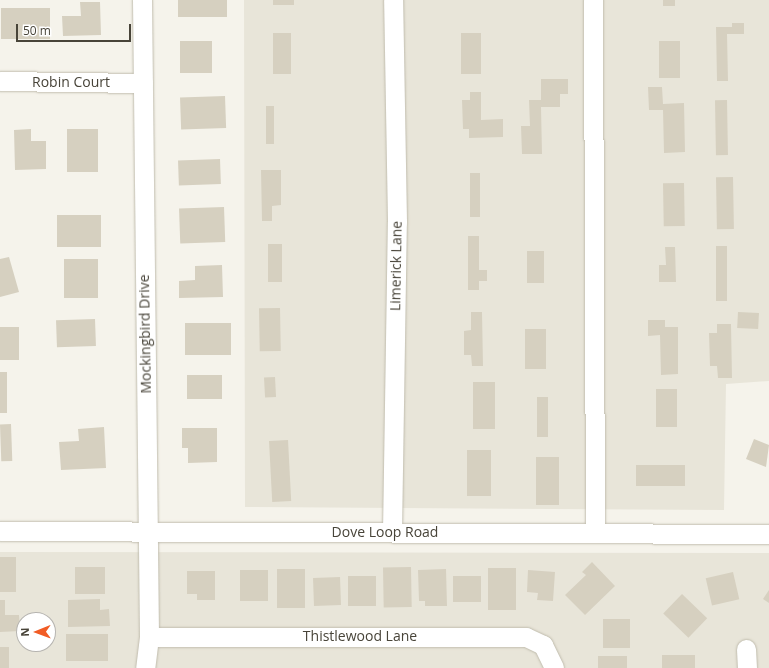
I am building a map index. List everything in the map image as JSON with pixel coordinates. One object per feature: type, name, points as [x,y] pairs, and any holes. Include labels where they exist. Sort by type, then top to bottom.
[{"type":"street","name":"Mockingbird Drive","points":[[142,0],[149,637],[145,668]]},
{"type":"street","name":"Limerick Lane","points":[[392,532],[397,222],[394,0]]},
{"type":"street","points":[[593,0],[595,533]]},
{"type":"street","name":"Robin Court","points":[[0,81],[143,82]]},
{"type":"street","name":"Dove Loop Road","points":[[0,531],[769,534]]},
{"type":"street","name":"Thistlewood Lane","points":[[149,637],[526,637],[543,644],[554,661],[554,668]]},
{"type":"street","points":[[746,649],[747,668]]},
{"type":"shaded area","points":[[244,0],[769,0],[769,381],[726,384],[724,510],[245,507]]},
{"type":"shaded area","points":[[0,552],[769,553],[769,668],[0,668]]},
{"type":"building","points":[[178,0],[227,0],[227,17],[178,17]]},
{"type":"building","points":[[273,0],[294,0],[294,5],[273,5]]},
{"type":"building","points":[[663,0],[675,0],[675,6],[663,6]]},
{"type":"building","points":[[80,2],[100,2],[101,35],[63,36],[62,16],[81,16]]},
{"type":"building","points":[[1,8],[50,8],[50,39],[1,39]]},
{"type":"building","points":[[732,23],[744,23],[744,34],[727,34],[728,81],[717,81],[716,27],[732,27]]},
{"type":"building","points":[[273,33],[291,33],[291,74],[273,74]]},
{"type":"building","points":[[461,33],[481,33],[481,74],[461,74]]},
{"type":"building","points":[[180,41],[212,41],[212,73],[180,73]]},
{"type":"building","points":[[659,41],[680,41],[680,78],[659,78]]},
{"type":"building","points":[[541,79],[568,79],[568,94],[560,94],[560,107],[541,107],[542,154],[522,154],[521,126],[530,126],[529,100],[541,100]]},
{"type":"building","points":[[648,87],[662,87],[663,104],[684,103],[685,152],[664,153],[663,110],[649,110]]},
{"type":"building","points":[[470,92],[481,92],[481,120],[503,119],[503,137],[469,138],[469,129],[463,129],[462,100],[470,100]]},
{"type":"building","points":[[225,96],[226,128],[181,130],[180,98]]},
{"type":"building","points":[[715,100],[727,100],[728,155],[716,155]]},
{"type":"building","points":[[266,106],[274,106],[274,144],[266,144]]},
{"type":"building","points":[[31,129],[31,141],[46,141],[46,169],[15,170],[14,130]]},
{"type":"building","points":[[67,129],[98,129],[98,172],[67,172]]},
{"type":"building","points":[[220,159],[221,184],[179,185],[178,160]]},
{"type":"building","points":[[261,170],[281,170],[281,205],[272,206],[272,221],[262,221]]},
{"type":"building","points":[[470,173],[480,173],[480,217],[470,217]]},
{"type":"building","points":[[716,177],[733,177],[734,229],[717,229]]},
{"type":"building","points":[[663,183],[684,183],[685,226],[664,226]]},
{"type":"building","points":[[224,207],[225,242],[180,244],[179,209]]},
{"type":"building","points":[[57,215],[101,215],[101,247],[57,247]]},
{"type":"building","points":[[468,236],[479,236],[479,270],[487,270],[487,281],[479,281],[479,290],[468,290]]},
{"type":"building","points":[[268,244],[282,244],[282,282],[268,282]]},
{"type":"building","points":[[716,246],[727,246],[727,301],[716,301]]},
{"type":"building","points":[[665,247],[675,247],[676,282],[659,282],[659,265],[666,265]]},
{"type":"building","points":[[527,251],[544,251],[544,283],[527,283]]},
{"type":"building","points":[[9,257],[19,292],[0,297],[0,259]]},
{"type":"building","points":[[64,259],[98,259],[98,298],[64,298]]},
{"type":"building","points":[[222,265],[223,297],[179,298],[179,281],[195,280],[195,266]]},
{"type":"building","points":[[259,308],[280,308],[281,351],[260,351]]},
{"type":"building","points":[[471,312],[482,312],[483,366],[472,366],[471,355],[464,355],[464,331],[471,330]]},
{"type":"building","points":[[738,312],[759,313],[758,329],[737,328]]},
{"type":"building","points":[[95,319],[96,346],[57,347],[56,320]]},
{"type":"building","points":[[648,320],[665,320],[665,327],[678,327],[678,374],[661,375],[660,335],[648,336]]},
{"type":"building","points":[[185,323],[231,323],[231,355],[185,355]]},
{"type":"building","points":[[717,324],[731,324],[732,378],[718,378],[717,366],[710,366],[709,333],[717,333]]},
{"type":"building","points":[[0,327],[19,327],[19,360],[0,360]]},
{"type":"building","points":[[525,329],[546,329],[546,369],[525,369]]},
{"type":"building","points":[[0,372],[7,372],[7,413],[0,413]]},
{"type":"building","points":[[187,375],[222,375],[222,399],[187,399]]},
{"type":"building","points":[[275,377],[276,397],[265,398],[264,378]]},
{"type":"building","points":[[473,382],[495,382],[495,429],[473,429]]},
{"type":"building","points":[[656,389],[677,389],[677,427],[656,427]]},
{"type":"building","points":[[537,397],[548,397],[548,437],[537,437]]},
{"type":"building","points":[[0,424],[11,424],[12,461],[1,461]]},
{"type":"building","points":[[104,427],[106,468],[61,470],[59,442],[79,441],[78,429]]},
{"type":"building","points":[[182,428],[217,428],[217,462],[188,463],[188,448],[182,448]]},
{"type":"building","points":[[754,439],[769,445],[766,467],[746,459]]},
{"type":"building","points":[[288,440],[291,501],[272,502],[269,441]]},
{"type":"building","points":[[467,450],[491,450],[491,496],[467,496]]},
{"type":"building","points":[[536,457],[559,457],[559,505],[536,505]]},
{"type":"building","points":[[636,465],[685,465],[685,486],[636,486]]},
{"type":"building","points":[[0,557],[16,557],[16,592],[0,592]]},
{"type":"building","points":[[592,562],[615,586],[585,615],[565,595],[586,575],[582,572]]},
{"type":"building","points":[[75,567],[105,567],[105,594],[75,594]]},
{"type":"building","points":[[383,567],[411,567],[412,607],[384,607]]},
{"type":"building","points":[[488,568],[516,568],[516,610],[488,610]]},
{"type":"building","points":[[277,569],[305,569],[305,608],[277,608]]},
{"type":"building","points":[[446,569],[447,606],[425,606],[425,601],[419,601],[418,570]]},
{"type":"building","points":[[240,570],[268,570],[268,601],[240,601]]},
{"type":"building","points":[[528,570],[555,572],[553,601],[537,600],[538,593],[527,592]]},
{"type":"building","points":[[187,571],[215,571],[215,600],[197,600],[197,594],[187,594]]},
{"type":"building","points":[[733,572],[739,599],[712,606],[706,578]]},
{"type":"building","points":[[348,576],[376,576],[376,606],[348,606]]},
{"type":"building","points":[[453,576],[481,576],[481,602],[453,602]]},
{"type":"building","points":[[340,577],[341,605],[314,606],[313,578]]},
{"type":"building","points":[[769,590],[769,603],[763,599]]},
{"type":"building","points":[[682,594],[707,618],[688,638],[663,613]]},
{"type":"building","points":[[100,599],[100,610],[109,609],[110,626],[68,627],[68,600]]},
{"type":"building","points":[[0,600],[5,600],[5,615],[16,615],[16,631],[0,632]]},
{"type":"building","points":[[603,619],[630,619],[630,648],[603,648]]},
{"type":"building","points":[[66,634],[108,634],[108,661],[66,661]]},
{"type":"building","points":[[0,647],[9,647],[9,668],[0,668]]},
{"type":"building","points":[[662,655],[695,655],[695,668],[662,668]]},
{"type":"building","points":[[598,656],[627,656],[627,668],[598,668]]}]
